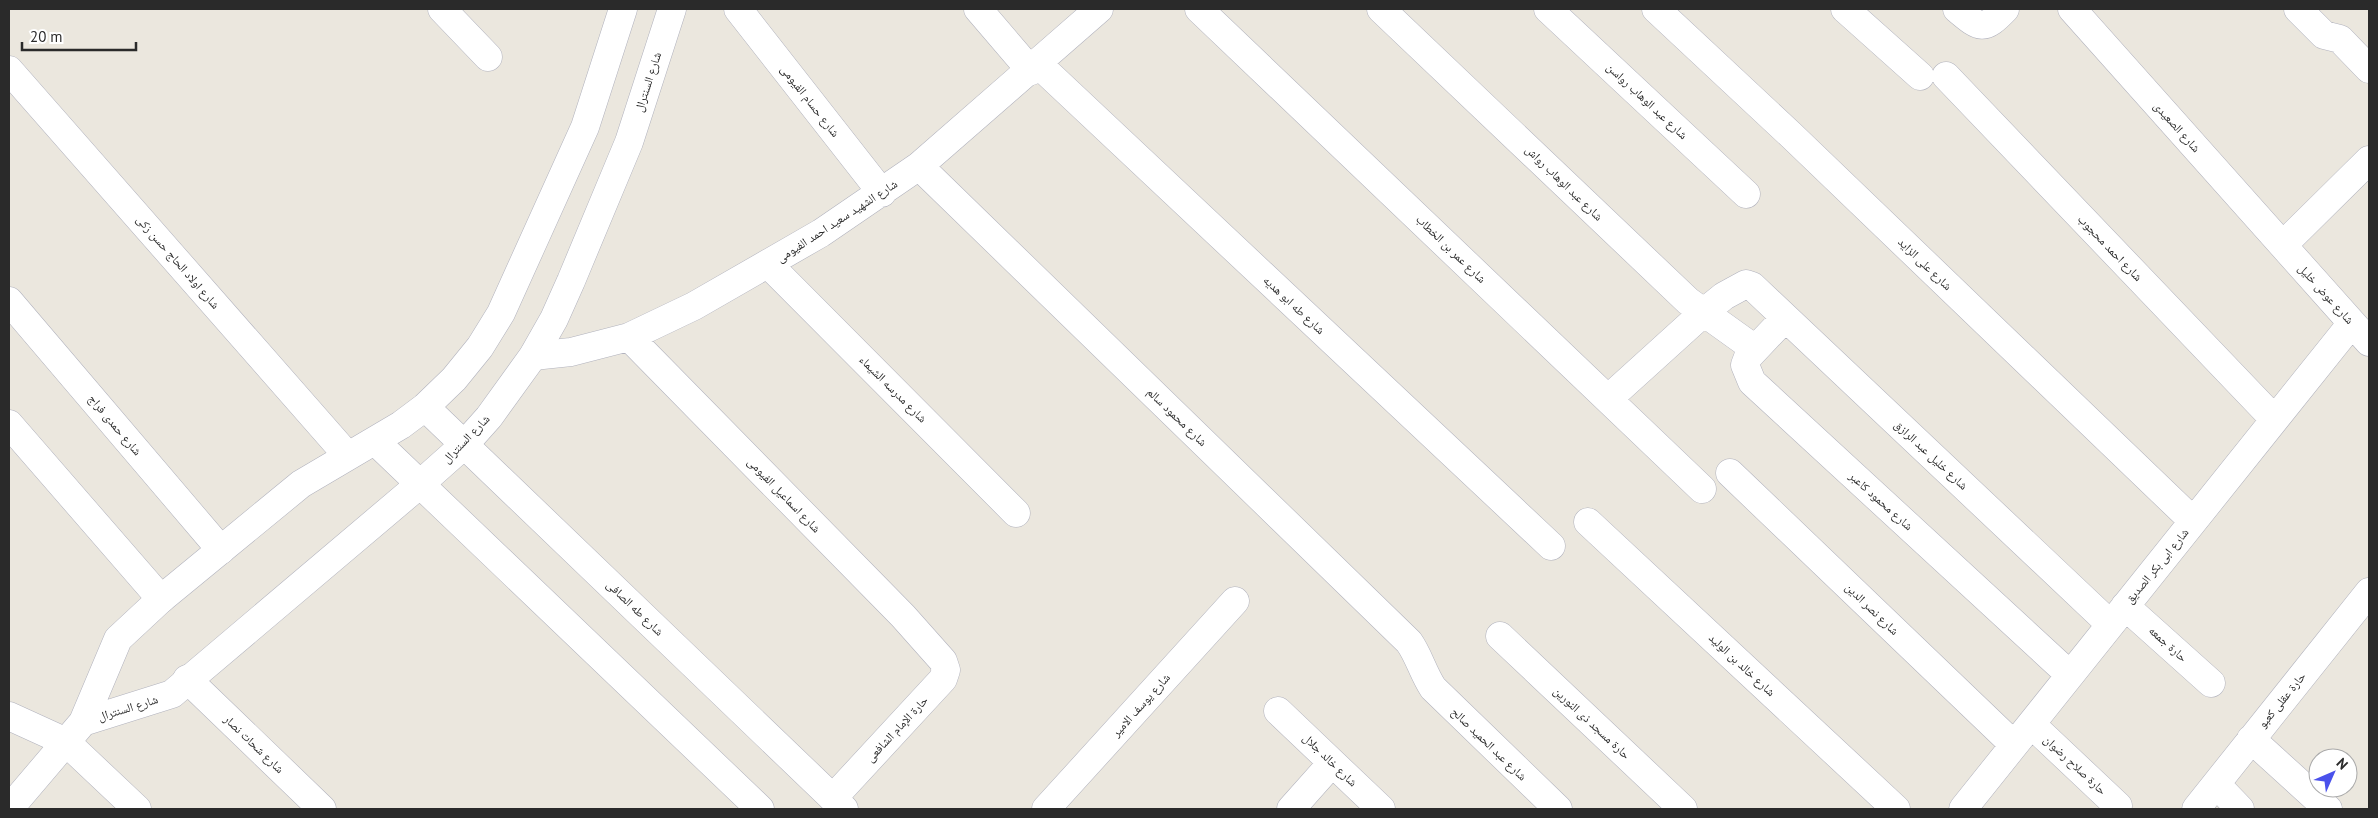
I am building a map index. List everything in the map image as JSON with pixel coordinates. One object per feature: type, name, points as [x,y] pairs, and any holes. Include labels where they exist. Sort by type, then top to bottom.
[{"type":"street","points":[[442,9],[488,57]]},
{"type":"street","name":"شارع السنترال","points":[[9,809],[75,732],[118,639],[161,599],[301,484],[347,455],[375,441],[425,407],[460,372],[480,347],[501,313],[585,127],[623,9]]},
{"type":"street","name":"شارع السنترال","points":[[75,732],[172,694],[187,679],[419,485],[464,444],[512,387],[533,356],[568,289],[629,142],[672,9]]},
{"type":"street","name":"شارع حسام الفيومى","points":[[738,9],[882,193]]},
{"type":"street","name":"شارع طه ابو هديه","points":[[978,9],[1034,68],[1551,546]]},
{"type":"street","name":"شارع الشهيد سعيد احمد الفيومى","points":[[533,356],[570,352],[629,337],[694,306],[769,265],[882,193],[919,166],[1034,68],[1099,9]]},
{"type":"street","name":"شارع عمر بن الخطاب","points":[[1200,9],[1702,489]]},
{"type":"street","name":"شارع عبد الوهاب رواش","points":[[1381,9],[1688,301],[1755,350]]},
{"type":"street","name":"شارع عبد الوهاب رواسن","points":[[1548,9],[1746,194]]},
{"type":"street","name":"شارع على الزايد","points":[[1656,9],[1798,142],[2193,521]]},
{"type":"street","name":"شارع احمد محجوب","points":[[1845,9],[1933,76],[2274,419]]},
{"type":"street","points":[[1965,15],[1977,25],[1987,25],[2005,9]]},
{"type":"street","name":"شارع الصعيدى","points":[[2072,9],[2283,245]]},
{"type":"street","points":[[2298,9],[2324,35],[2340,39],[2369,69]]},
{"type":"street","name":"شارع اولاد الحاج حسن زكى","points":[[9,70],[347,455]]},
{"type":"street","points":[[2283,245],[2369,160]]},
{"type":"street","name":"شارع محمود سالم","points":[[919,166],[1409,642],[1419,658],[1424,675]]},
{"type":"street","name":"شارع عوض خليل","points":[[2283,245],[2360,332]]},
{"type":"street","name":"شارع مدرسه الشيماء","points":[[769,265],[1016,513]]},
{"type":"street","name":"شارع خليل عبد الرازق","points":[[1703,313],[1740,286],[1746,284],[1752,286],[2118,615]]},
{"type":"street","name":"شارع حمدى فراج","points":[[9,300],[221,550]]},
{"type":"street","points":[[1608,399],[1703,313]]},
{"type":"street","name":"شارع محمود كاعبر","points":[[1786,318],[1755,350],[1745,365],[1747,373],[1760,391],[2070,675]]},
{"type":"street","name":"شارع ابى بكر الصديق","points":[[1963,809],[2274,419],[2360,332]]},
{"type":"street","name":"شارع اسماعيل الفيومى","points":[[629,337],[938,654]]},
{"type":"street","name":"شارع طه الصافى","points":[[425,407],[839,804]]},
{"type":"street","points":[[9,424],[161,599]]},
{"type":"street","points":[[375,441],[760,809]]},
{"type":"street","name":"شارع نصر الدين","points":[[1730,473],[2014,745]]},
{"type":"street","name":"شارع خالد بن الوليد","points":[[1588,522],[1896,809]]},
{"type":"street","name":"حارة عقلى كعبو","points":[[2196,809],[2369,592]]},
{"type":"street","name":"شارع يوسف الامير","points":[[1046,809],[1235,601]]},
{"type":"street","name":"حارة جمعه","points":[[2118,615],[2212,683]]},
{"type":"street","name":"حارة مسجد ذى النورين","points":[[1500,636],[1683,809]]},
{"type":"street","name":"حارة الإمام الشافعى","points":[[839,804],[943,679],[946,670],[938,654]]},
{"type":"street","name":"شارع عبد الحميد صالح","points":[[1424,675],[1445,701],[1558,809]]},
{"type":"street","name":"شارع شحات نصار","points":[[187,679],[322,809]]},
{"type":"street","name":"شارع خالد جلال","points":[[1278,711],[1381,809]]},
{"type":"street","points":[[9,716],[75,732],[138,809]]},
{"type":"street","name":"حارة صلاح رضوان","points":[[2031,724],[2118,806]]},
{"type":"street","points":[[2251,739],[2328,809]]},
{"type":"street","points":[[1290,809],[1332,763]]},
{"type":"street","points":[[2216,784],[2240,809]]}]
